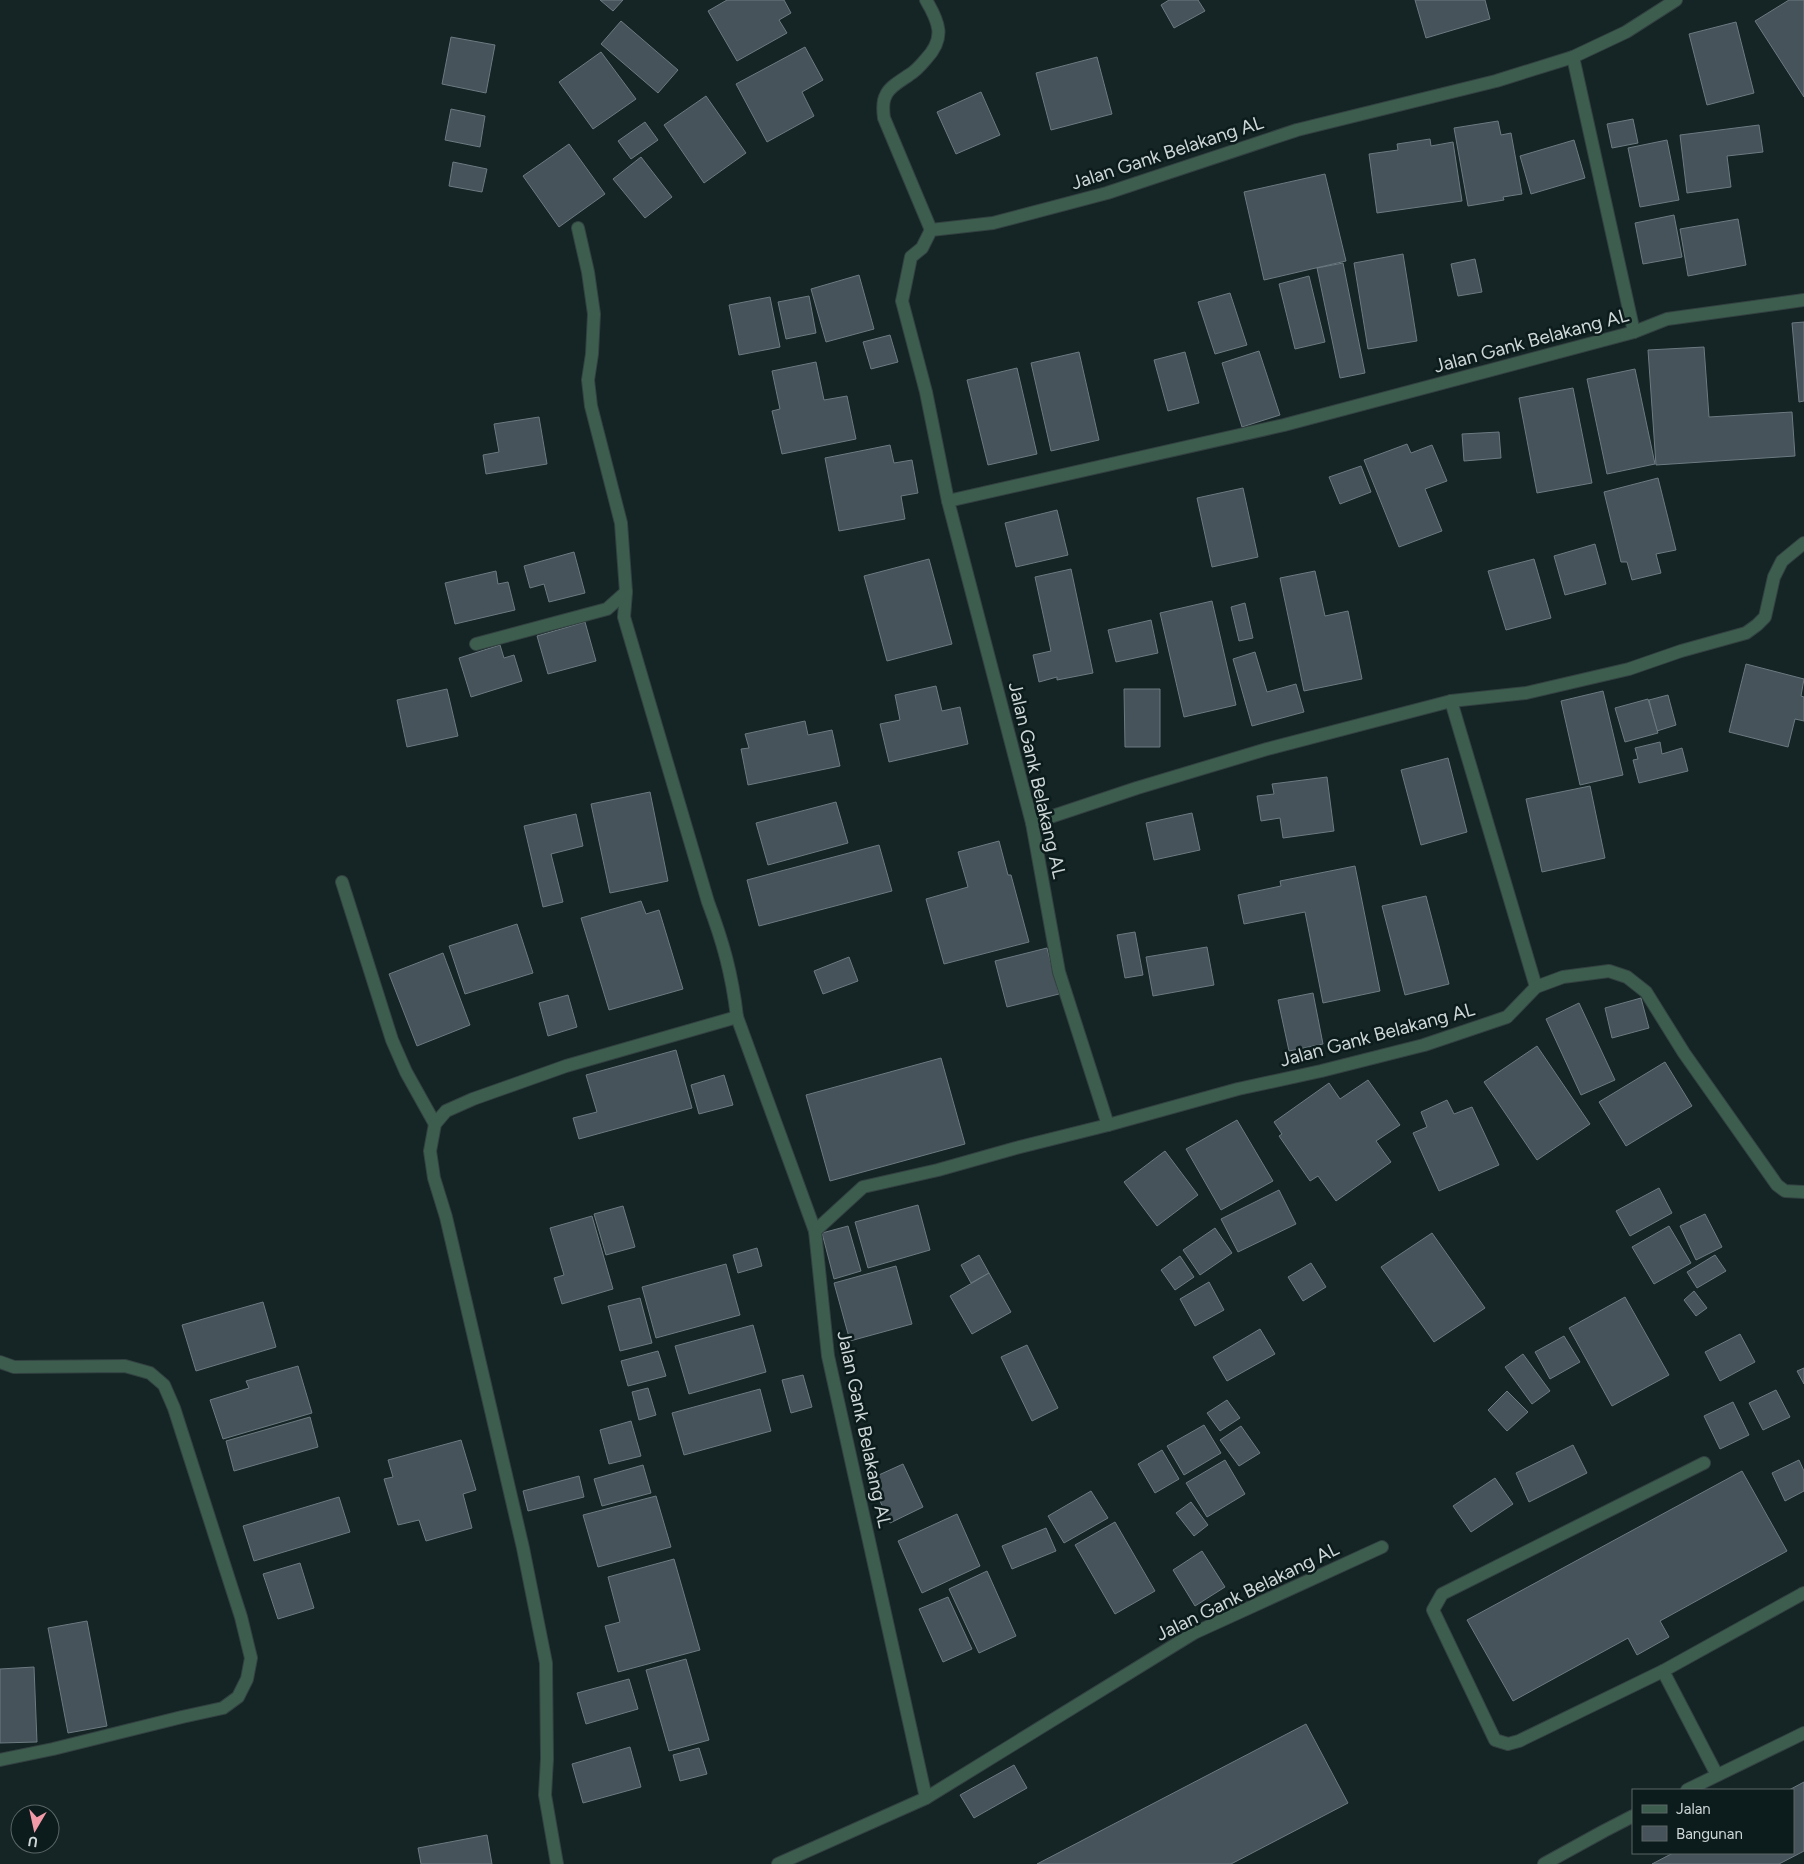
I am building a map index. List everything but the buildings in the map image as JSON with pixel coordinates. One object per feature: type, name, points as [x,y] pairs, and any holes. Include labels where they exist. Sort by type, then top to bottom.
[{"type":"street","points":[[926,0],[937,18],[939,38],[931,54],[914,72],[886,94],[883,109],[884,118],[931,230]]},
{"type":"street","name":"Jalan Gank Belakang AL","points":[[1108,1125],[1059,972],[1032,823],[948,501],[926,392],[902,301],[911,257],[922,248],[931,230],[993,223],[1107,193],[1297,130],[1496,81],[1574,57],[1626,32],[1676,0]]},
{"type":"street","points":[[1574,57],[1634,332]]},
{"type":"street","points":[[578,228],[588,272],[594,314],[588,380],[591,406],[621,522],[626,592],[624,617],[708,902],[722,939],[733,982],[737,1017],[815,1231]]},
{"type":"street","name":"Jalan Gank Belakang AL","points":[[948,501],[1284,425],[1634,332],[1666,319],[1804,300]]},
{"type":"street","points":[[1032,823],[1137,788],[1267,749],[1451,701],[1526,693],[1629,669],[1681,651],[1746,633],[1764,617],[1774,576],[1782,561],[1804,542]]},
{"type":"street","points":[[476,644],[607,608],[626,592]]},
{"type":"street","points":[[1451,701],[1536,987]]},
{"type":"street","points":[[342,882],[392,1040],[406,1072],[434,1124]]},
{"type":"street","name":"Jalan Gank Belakang AL","points":[[926,1798],[828,1356],[815,1231],[863,1186],[938,1170],[1238,1089],[1321,1071],[1424,1045],[1507,1017],[1536,987],[1563,977],[1609,971],[1627,977],[1646,992],[1684,1053],[1777,1185],[1785,1191],[1804,1192]]},
{"type":"street","points":[[557,1864],[545,1795],[547,1758],[546,1663],[523,1548],[446,1217],[434,1178],[430,1151],[434,1124],[446,1111],[566,1066],[737,1017]]},
{"type":"street","points":[[0,1362],[14,1367],[125,1366],[150,1373],[164,1385],[174,1408],[238,1608],[251,1658],[247,1680],[238,1697],[223,1708],[0,1760]]},
{"type":"street","points":[[1704,1463],[1442,1594],[1433,1610],[1495,1740],[1508,1744],[1519,1741],[1662,1671],[1803,1594]]},
{"type":"street","name":"Jalan Gank Belakang AL","points":[[778,1864],[926,1798],[1194,1634],[1382,1547]]},
{"type":"street","points":[[1662,1671],[1717,1775]]},
{"type":"street","points":[[1688,1789],[1804,1733]]},
{"type":"street","points":[[1544,1864],[1632,1816]]}]
